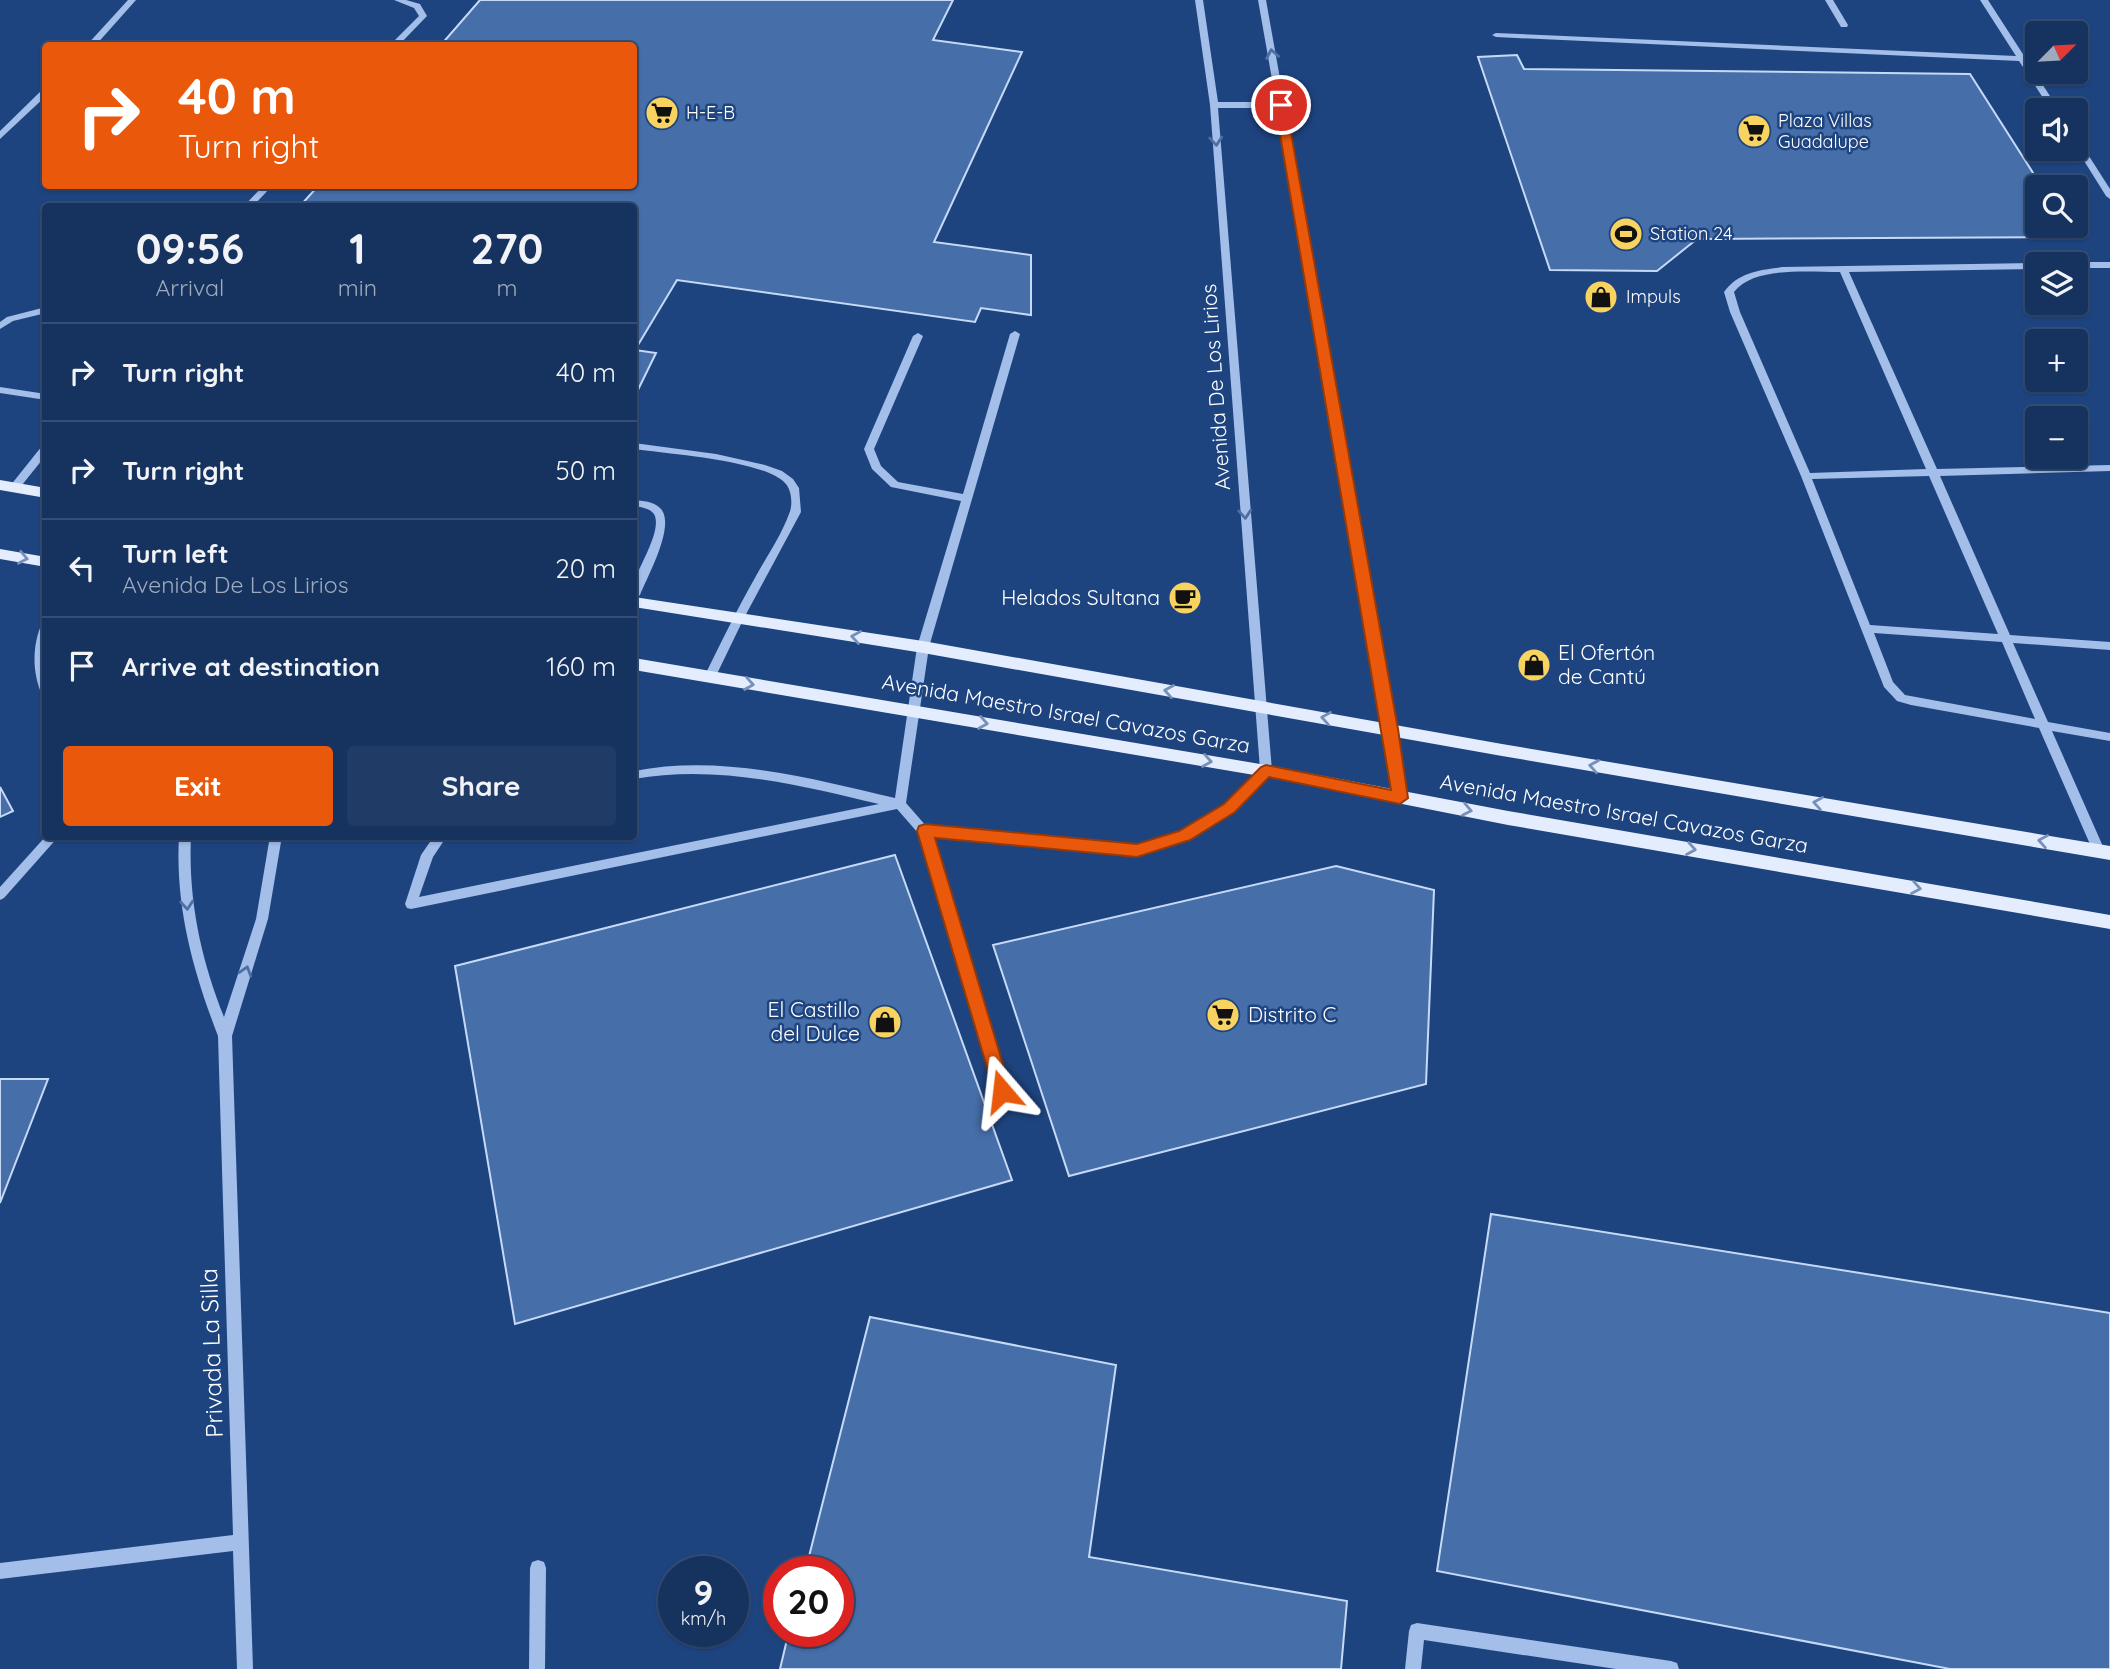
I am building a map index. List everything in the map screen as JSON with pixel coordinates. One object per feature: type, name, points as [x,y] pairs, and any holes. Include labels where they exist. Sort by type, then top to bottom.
[{"type":"main road","points":[[7,487],[42,492]]},
{"type":"main road","points":[[0,554],[42,561]]},
{"type":"main road","name":"Avenida Maestro Israel Cavazos Garza","points":[[637,602],[923,647],[1502,750],[2105,852]]},
{"type":"main road","name":"Avenida Maestro Israel Cavazos Garza","points":[[637,665],[1266,771],[1400,798],[2110,922]]},
{"type":"street","points":[[94,42],[132,0]]},
{"type":"street","points":[[397,42],[423,16],[417,6],[398,0]]},
{"type":"street","name":"Avenida De Los Lirios","points":[[1199,0],[1214,105],[1266,771]]},
{"type":"street","points":[[1262,0],[1400,798]]},
{"type":"street","points":[[1829,0],[1844,25]]},
{"type":"street","points":[[1984,0],[2047,98]]},
{"type":"street","points":[[1496,35],[2022,59]]},
{"type":"street","points":[[0,136],[42,95]]},
{"type":"street","points":[[1214,105],[1281,105]]},
{"type":"street","points":[[2088,161],[2110,196]]},
{"type":"street","points":[[251,203],[265,189]]},
{"type":"street","points":[[2088,265],[2110,265]]},
{"type":"street","points":[[2025,266],[1768,272],[1734,283],[1729,292],[1735,312],[1806,476],[1888,684],[1901,698],[2110,737]]},
{"type":"street","points":[[1844,270],[2005,638],[2105,852]]},
{"type":"street","points":[[0,326],[10,318],[42,311]]},
{"type":"street","points":[[900,804],[923,647],[1015,334]]},
{"type":"street","points":[[918,336],[869,449],[876,467],[895,485],[965,498]]},
{"type":"street","points":[[0,390],[42,396]]},
{"type":"street","points":[[637,446],[764,466],[789,480],[796,495],[796,512],[738,618],[710,677]]},
{"type":"street","points":[[7,487],[42,452]]},
{"type":"street","points":[[1806,476],[2110,468]]},
{"type":"street","points":[[637,504],[649,506],[659,514],[662,526],[637,588]]},
{"type":"street","points":[[1868,629],[2110,646]]},
{"type":"street","points":[[42,636],[42,673]]},
{"type":"street","points":[[637,774],[660,770],[744,772],[815,784],[900,804],[925,831],[1002,1091]]},
{"type":"street","points":[[925,831],[1137,851],[1185,835],[1230,808],[1266,771]]},
{"type":"street","points":[[438,840],[427,855],[411,904],[900,804]]},
{"type":"street","points":[[0,895],[49,840]]},
{"type":"street","name":"Privada La Silla","points":[[185,840],[183,859],[188,924],[204,983],[225,1036]]},
{"type":"street","name":"Privada La Silla","points":[[245,1669],[225,1036],[262,919],[275,840]]},
{"type":"street","points":[[0,1571],[241,1542]]},
{"type":"street","points":[[537,1669],[538,1568]]},
{"type":"street","points":[[1413,1669],[1417,1631],[1671,1669]]},
{"type":"building","points":[[480,0],[953,0],[933,40],[1022,52],[934,242],[1031,255],[1031,315],[981,308],[975,322],[677,280],[637,347],[637,203],[303,203],[315,189],[637,189],[637,42],[443,42]]},
{"type":"building","name":"Plaza Villas Guadalupe","points":[[1517,55],[1524,69],[1970,74],[2034,175],[2025,175],[2025,237],[1697,239],[1657,271],[1550,270],[1478,57]]},
{"type":"building","points":[[637,350],[656,353],[637,392]]},
{"type":"building","points":[[0,787],[13,811],[0,817]]},
{"type":"building","points":[[895,855],[1012,1180],[515,1324],[455,966]]},
{"type":"building","name":"Distrito C","points":[[1336,866],[1434,890],[1426,1084],[1069,1176],[993,945]]},
{"type":"building","points":[[0,1079],[48,1079],[0,1203]]},
{"type":"building","points":[[1491,1214],[2110,1313],[2110,1669],[1950,1669],[1437,1571]]},
{"type":"building","points":[[870,1317],[1116,1365],[1089,1557],[1347,1601],[1341,1669],[780,1669],[785,1647],[854,1647],[854,1556],[809,1556]]},
{"type":"place","name":"H-E-B","points":[[662,113]]},
{"type":"place","name":"Plaza Villas Guadalupe","points":[[1754,131]]},
{"type":"place","name":"Station 24","points":[[1626,234]]},
{"type":"place","name":"Impuls","points":[[1601,297]]},
{"type":"place","name":"Helados Sultana","points":[[1185,598]]},
{"type":"place","name":"El Ofertón de Cantú","points":[[1534,665]]},
{"type":"place","name":"Distrito C","points":[[1223,1015]]},
{"type":"place","name":"El Castillo del Dulce","points":[[885,1022]]},
{"type":"route","points":[[1002,1091],[925,831],[1137,851],[1185,835],[1230,808],[1266,771],[1400,798],[1281,105]]}]
